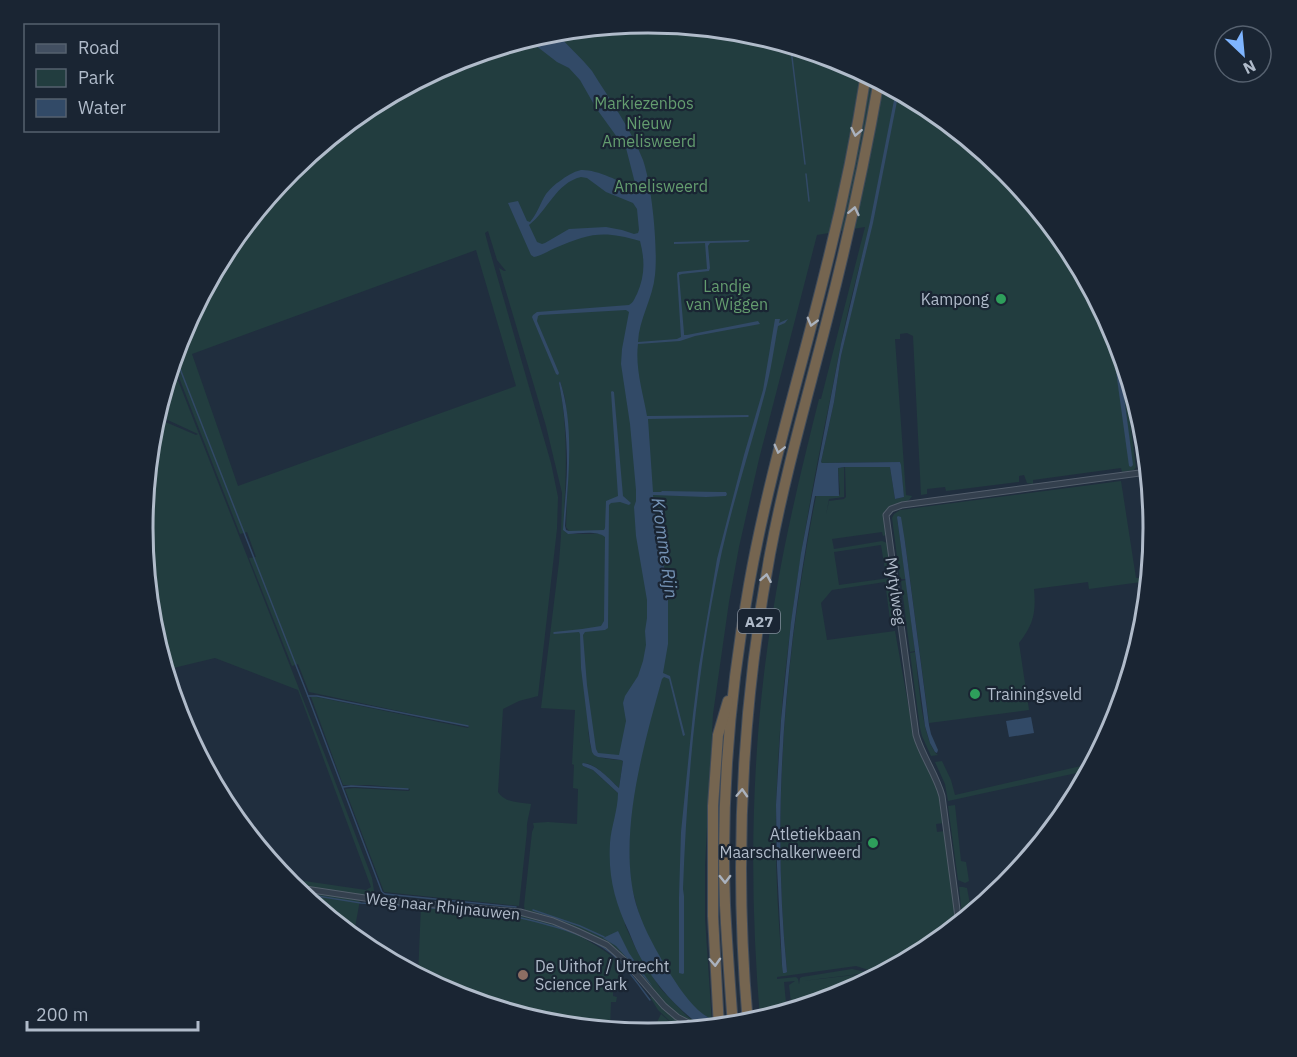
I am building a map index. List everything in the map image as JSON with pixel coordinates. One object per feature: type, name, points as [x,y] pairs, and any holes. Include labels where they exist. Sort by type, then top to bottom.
[{"type":"highway","name":"A27","points":[[732,1016],[724,858],[728,757],[735,674],[748,586],[760,526],[836,230],[865,83]]},
{"type":"highway","name":"A27","points":[[747,1014],[743,951],[741,851],[744,768],[753,666],[763,594],[774,534],[795,445],[851,225],[877,89]]},
{"type":"highway","name":"A27","points":[[719,1019],[712,889],[715,767],[717,735],[735,674]]},
{"type":"street","name":"Mytylweg","points":[[957,916],[942,796],[916,735],[886,515],[891,509],[902,505],[1141,477]]},
{"type":"street","name":"Weg naar Rhijnauwen","points":[[310,890],[378,900],[520,912],[553,921],[607,945],[625,961],[658,1001],[686,1022]]},
{"type":"green space","points":[[616,34],[681,34],[713,37],[808,59],[868,84],[896,99],[950,135],[999,178],[1021,202],[1042,227],[1078,281],[1093,309],[1118,369],[1127,401],[1136,467],[1134,470],[1122,472],[1121,468],[1033,480],[1033,484],[1027,483],[1024,475],[1019,476],[1019,482],[946,491],[945,487],[927,489],[927,494],[921,495],[913,336],[907,333],[900,334],[900,339],[895,339],[906,495],[912,496],[907,501],[893,505],[887,510],[886,535],[883,536],[882,532],[832,539],[834,549],[882,541],[887,543],[892,573],[890,576],[886,576],[881,545],[834,552],[839,585],[889,578],[896,626],[891,627],[885,582],[832,590],[821,603],[827,640],[895,631],[914,737],[938,787],[944,823],[936,824],[937,832],[945,831],[956,917],[896,958],[872,971],[856,966],[777,977],[777,979],[796,977],[799,984],[802,977],[852,969],[869,973],[862,976],[859,974],[802,981],[855,975],[859,977],[791,1003],[789,985],[795,981],[784,982],[786,1004],[759,1011],[754,911],[754,805],[761,698],[768,646],[780,569],[801,471],[865,227],[817,235],[759,459],[739,547],[713,714],[705,866],[705,918],[712,1020],[708,1020],[686,1003],[649,950],[622,853],[634,760],[595,754],[599,757],[623,761],[619,788],[598,769],[583,763],[583,766],[593,770],[618,793],[625,925],[638,953],[660,988],[695,1022],[691,1022],[670,1009],[616,951],[525,911],[533,823],[577,824],[578,789],[573,788],[574,765],[572,764],[575,710],[541,708],[559,562],[562,493],[546,426],[499,268],[506,271],[497,260],[488,231],[485,233],[551,463],[558,497],[557,529],[538,696],[519,701],[503,709],[498,792],[508,800],[531,804],[519,906],[384,892],[345,789],[409,791],[410,789],[343,785],[311,697],[468,728],[469,726],[309,692],[298,664],[292,666],[249,558],[256,557],[247,532],[240,534],[178,374],[204,309],[219,281],[255,227],[298,178],[347,135],[401,99],[429,84],[489,59],[520,50],[584,37]],"holes":[[[871,225],[841,356],[821,462],[900,462],[904,497],[895,499],[890,467],[845,467],[846,497],[829,501],[826,515],[829,499],[844,497],[844,467],[838,468],[840,494],[838,496],[816,496],[796,614],[784,733],[780,853],[787,972],[782,965],[780,942],[776,829],[783,693],[788,648],[816,469],[846,321]],[[476,250],[516,386],[238,486],[192,354]],[[560,381],[565,398],[569,444],[566,527],[569,531],[601,534],[568,534],[563,530],[566,474]],[[588,729],[595,754],[590,745]]]},
{"type":"green space","points":[[177,377],[372,878],[375,897],[307,888],[299,880],[366,890],[371,887],[298,690],[215,658],[173,668],[157,593],[154,561],[153,528],[157,464],[165,422],[198,434],[166,419]]},
{"type":"green space","points":[[1121,481],[1136,578],[1141,578],[1141,582],[1089,589],[1088,582],[1034,589],[1033,618],[1019,643],[1029,710],[929,723],[905,542],[897,518],[906,579],[900,579],[892,518],[900,510]]},
{"type":"green space","points":[[906,580],[915,651],[910,652],[901,581]]},
{"type":"green space","points":[[915,652],[924,723],[928,737],[938,755],[931,756],[920,728],[910,653]]},
{"type":"green space","points":[[942,761],[955,795],[1084,765],[1080,772],[948,801],[945,784],[935,762]]},
{"type":"green space","points":[[955,805],[961,861],[966,862],[969,881],[965,883],[958,880],[948,806]]},
{"type":"green space","points":[[959,887],[967,888],[970,904],[972,904],[962,912]]},
{"type":"green space","points":[[313,893],[360,900],[355,927]]},
{"type":"green space","name":"De Uithof / Utrecht Science Park","points":[[421,905],[504,911],[545,920],[564,927],[602,949],[619,964],[618,986],[613,986],[613,996],[617,997],[616,1002],[611,1002],[610,1022],[584,1020],[489,998],[418,967]]},
{"type":"green space","points":[[650,997],[669,1011],[680,1023],[672,1023],[658,1010]]},
{"type":"green space","points":[[661,1014],[671,1023],[656,1024]]},
{"type":"water","points":[[564,41],[588,66],[626,126],[643,160],[652,200],[656,263],[654,284],[638,342],[681,337],[677,274],[678,272],[707,269],[705,243],[674,244],[674,242],[750,240],[748,242],[710,243],[708,246],[709,271],[679,275],[684,335],[758,321],[760,324],[680,341],[638,344],[637,353],[638,371],[647,416],[749,416],[648,419],[653,492],[726,492],[727,494],[726,496],[706,497],[653,495],[668,597],[668,644],[663,673],[670,676],[685,735],[683,736],[669,679],[664,677],[635,790],[630,849],[631,877],[636,904],[644,926],[675,981],[693,1005],[713,1020],[696,1022],[667,995],[644,964],[624,921],[616,900],[610,867],[611,837],[618,793],[593,770],[582,764],[598,769],[619,788],[623,761],[598,757],[592,752],[581,668],[579,632],[553,633],[601,626],[604,621],[605,537],[592,533],[568,534],[563,530],[567,453],[560,381],[568,416],[569,472],[565,526],[569,531],[604,530],[606,501],[618,496],[611,392],[614,392],[623,496],[631,503],[629,505],[620,502],[609,505],[608,628],[585,632],[583,635],[596,749],[598,753],[619,755],[626,721],[623,703],[638,676],[643,661],[647,618],[647,600],[636,536],[634,507],[636,490],[630,424],[621,364],[629,312],[626,310],[538,316],[537,321],[558,375],[532,317],[537,312],[629,305],[642,281],[642,248],[640,241],[606,234],[587,236],[539,256],[531,255],[508,203],[518,201],[527,221],[530,222],[551,188],[567,176],[581,170],[608,176],[633,189],[636,187],[626,148],[596,108],[580,80],[569,68],[537,46]],"holes":[[[581,177],[587,178],[606,192],[633,203],[637,209],[638,233],[606,227],[569,229],[545,243],[537,242],[529,225],[565,185]]]},
{"type":"water","points":[[894,98],[897,100],[873,223],[841,356],[821,462],[900,462],[904,497],[895,499],[890,467],[838,468],[839,496],[815,496],[796,614],[784,733],[780,853],[787,972],[783,973],[776,805],[781,720],[791,622],[801,553],[841,344],[870,222]]},
{"type":"water","points":[[775,319],[780,319],[779,323],[788,319],[778,326],[767,385],[722,551],[700,677],[685,847],[683,974],[679,973],[681,832],[699,666],[717,559],[763,390]]},
{"type":"water","points":[[1115,360],[1123,385],[1133,465],[1129,466]]},
{"type":"water","points":[[898,516],[901,517],[905,542],[929,725],[937,753],[930,743],[925,726]]},
{"type":"water","points":[[1031,717],[1034,733],[1009,737],[1006,721]]},
{"type":"water","points":[[618,931],[629,953],[653,987],[616,946],[603,938]]},
{"type":"waterway","points":[[792,54],[805,164]]},
{"type":"waterway","points":[[806,174],[809,201]]},
{"type":"waterway","points":[[180,368],[382,892],[516,907]]},
{"type":"waterway","points":[[308,696],[468,726]]},
{"type":"waterway","points":[[343,787],[408,789]]},
{"type":"waterway","points":[[316,896],[361,903],[474,911],[519,918]]},
{"type":"waterway","points":[[533,910],[604,937]]},
{"type":"waterway","points":[[521,918],[568,931],[602,946],[632,975],[650,1000]]},
{"type":"place","name":"Kampong","points":[[1001,299]]},
{"type":"place","name":"Trainingsveld","points":[[975,694]]},
{"type":"place","name":"Atletiekbaan Maarschalkerweerd","points":[[873,843]]},
{"type":"place","name":"De Uithof / Utrecht Science Park","points":[[523,975]]},
{"type":"park label","name":"Markiezenbos","points":[[644,103]]},
{"type":"park label","name":"Nieuw Amelisweerd","points":[[649,132]]},
{"type":"park label","name":"Amelisweerd","points":[[661,186]]},
{"type":"park label","name":"Landje van Wiggen","points":[[727,295]]},
{"type":"water label","name":"Kromme Rijn","points":[[665,548]]}]
